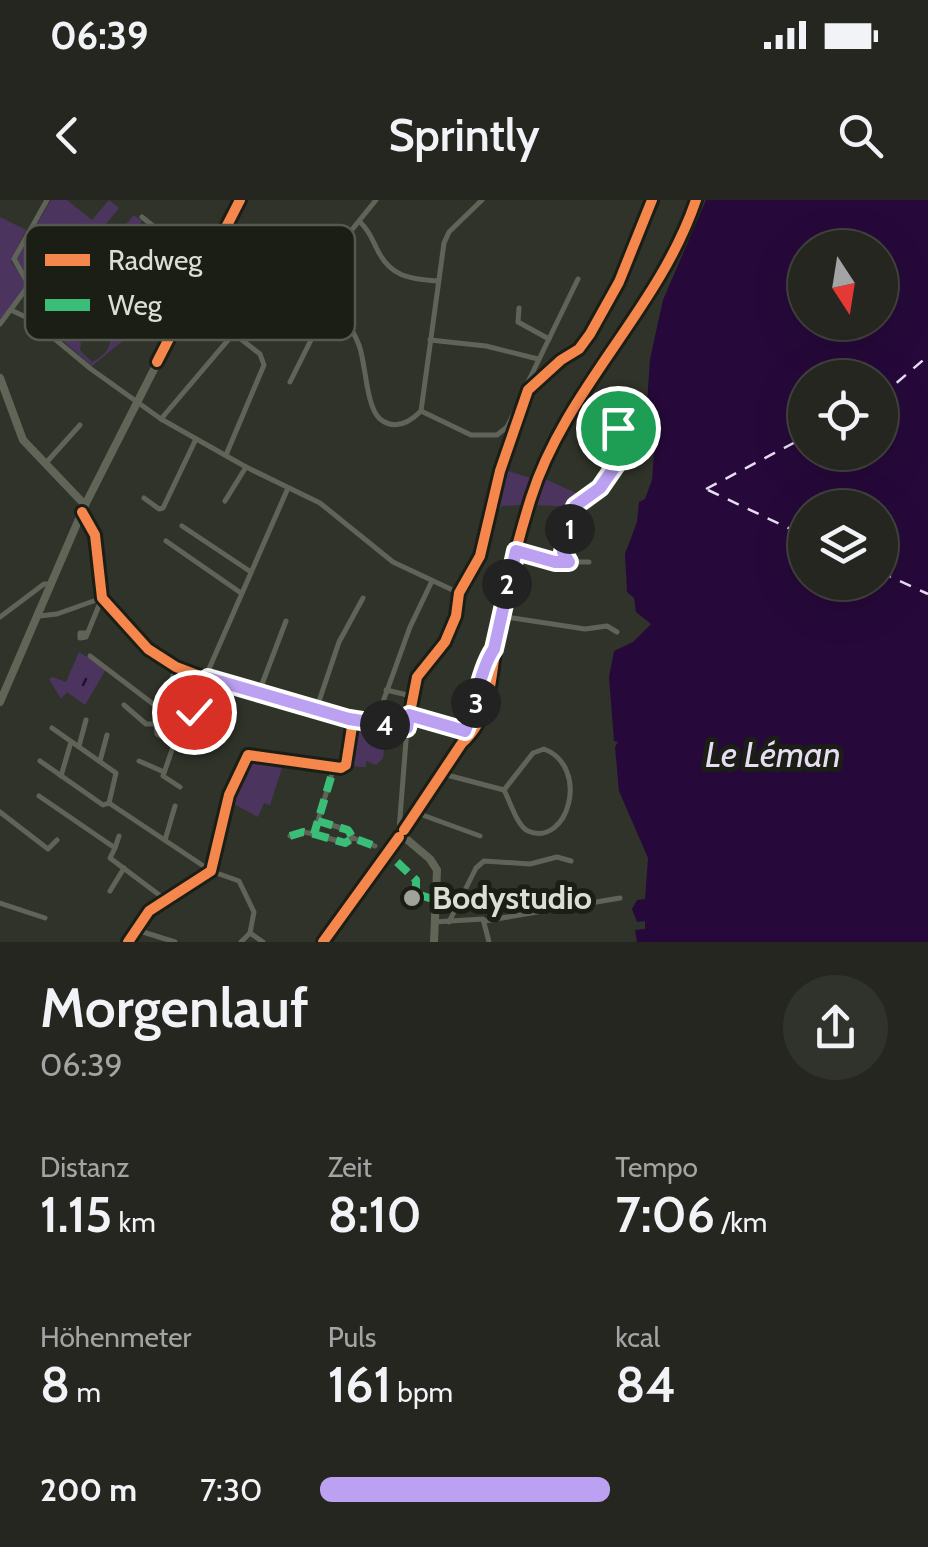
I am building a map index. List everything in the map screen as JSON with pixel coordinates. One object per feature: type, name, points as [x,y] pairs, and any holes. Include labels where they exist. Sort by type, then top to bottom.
[{"type":"main road","points":[[475,720],[516,551],[546,458],[582,394],[681,249],[698,200]]},
{"type":"street","points":[[32,225],[47,200]]},
{"type":"street","points":[[227,225],[240,200]]},
{"type":"street","points":[[355,227],[376,200]]},
{"type":"street","points":[[355,337],[372,408],[390,424],[401,425],[421,411],[446,238],[482,200]]},
{"type":"street","points":[[421,411],[471,435],[497,436],[504,431],[528,390],[579,349],[590,334],[619,282],[652,200]]},
{"type":"street","points":[[142,217],[152,225]]},
{"type":"street","points":[[360,222],[385,264],[396,274],[437,281]]},
{"type":"street","points":[[25,237],[14,256],[14,264],[25,279]]},
{"type":"street","points":[[402,834],[407,728],[417,677],[453,626],[460,592],[480,556],[500,472],[528,382],[578,279]]},
{"type":"street","points":[[0,324],[25,290]]},
{"type":"street","points":[[520,308],[518,322],[550,338]]},
{"type":"street","points":[[11,310],[25,317]]},
{"type":"street","points":[[57,340],[161,419],[328,508],[393,562],[460,592]]},
{"type":"street","points":[[0,702],[49,584],[168,340]]},
{"type":"street","points":[[161,419],[226,340]]},
{"type":"street","points":[[226,456],[264,365],[260,354],[243,340]]},
{"type":"street","points":[[290,382],[311,340]]},
{"type":"street","points":[[430,340],[486,346],[538,359]]},
{"type":"street","points":[[0,378],[21,437],[84,509],[96,535],[102,598],[85,633]]},
{"type":"street","points":[[569,562],[563,552],[576,504],[597,491],[625,446],[621,432],[594,415],[582,394]]},
{"type":"street","points":[[46,464],[80,425]]},
{"type":"street","points":[[144,498],[160,510],[163,508],[196,439]]},
{"type":"street","points":[[225,501],[246,467]]},
{"type":"street","points":[[188,712],[194,712],[288,488]]},
{"type":"street","points":[[182,526],[251,572]]},
{"type":"street","points":[[166,540],[241,594]]},
{"type":"street","points":[[516,551],[555,562],[589,562]]},
{"type":"street","points":[[375,724],[432,581]]},
{"type":"street","points":[[0,617],[49,584]]},
{"type":"street","points":[[36,615],[49,616],[102,598]]},
{"type":"street","points":[[102,598],[140,642],[176,667],[353,720],[407,728]]},
{"type":"street","points":[[316,710],[339,642],[363,598]]},
{"type":"street","points":[[500,616],[585,629],[606,626],[617,632]]},
{"type":"street","points":[[259,692],[286,621]]},
{"type":"street","points":[[323,942],[381,850],[402,834],[462,743],[488,693],[494,649]]},
{"type":"street","points":[[90,656],[161,710]]},
{"type":"street","points":[[162,776],[175,746],[155,731],[176,667]]},
{"type":"street","points":[[386,690],[412,696]]},
{"type":"street","points":[[124,705],[146,724],[156,724]]},
{"type":"street","points":[[409,715],[468,732]]},
{"type":"street","points":[[78,747],[86,720]]},
{"type":"street","points":[[128,942],[147,913],[211,871],[229,795],[248,755],[334,768],[346,765],[353,720]]},
{"type":"street","points":[[52,728],[116,773],[108,803]]},
{"type":"street","points":[[100,762],[107,735]]},
{"type":"street","points":[[61,776],[71,742]]},
{"type":"street","points":[[443,774],[504,790],[522,826],[532,832],[557,824],[566,812],[571,794],[564,765],[544,749],[533,753],[504,790]]},
{"type":"street","points":[[40,761],[211,871],[241,883],[254,912],[250,933],[241,942]]},
{"type":"street","points":[[139,761],[180,788]]},
{"type":"street","points":[[314,834],[334,768]]},
{"type":"street","points":[[38,796],[115,848]]},
{"type":"street","points":[[165,840],[175,806]]},
{"type":"street","points":[[416,813],[480,836]]},
{"type":"street","points":[[0,827],[2,814],[48,849],[56,840]]},
{"type":"street","points":[[318,821],[348,830],[353,838],[381,850]]},
{"type":"street","points":[[290,836],[303,832],[344,842],[353,838]]},
{"type":"street","points":[[402,834],[437,870],[434,942]]},
{"type":"street","points":[[120,836],[110,858],[166,900]]},
{"type":"street","points":[[449,922],[476,868],[484,861],[530,864],[557,857],[571,861]]},
{"type":"street","points":[[110,891],[124,868]]},
{"type":"street","points":[[434,922],[484,921],[620,898]]},
{"type":"street","points":[[0,903],[44,918]]},
{"type":"street","points":[[484,921],[489,942]]},
{"type":"street","points":[[143,932],[175,942]]},
{"type":"street","points":[[250,933],[263,942]]},
{"type":"shaded area","points":[[51,200],[67,200],[92,220],[109,200],[119,208],[107,225],[36,225]]},
{"type":"shaded area","points":[[134,215],[142,221],[139,225],[126,225]]},
{"type":"shaded area","points":[[0,217],[25,230],[11,262],[25,279],[25,287],[0,321]]},
{"type":"shaded area","points":[[25,245],[25,271],[15,262]]},
{"type":"shaded area","points":[[62,340],[81,343],[80,350],[92,362],[107,350],[110,342],[124,340],[92,366]]},
{"type":"shaded area","points":[[506,470],[530,478],[521,505],[502,506],[498,511],[495,510]]},
{"type":"shaded area","points":[[545,479],[585,497],[573,507],[536,505]]},
{"type":"shaded area","points":[[79,652],[106,669],[85,705],[67,692],[61,699],[49,679],[66,682]]},
{"type":"shaded area","points":[[360,725],[379,728],[378,740],[385,741],[383,758],[376,765],[366,761],[366,767],[348,766],[353,734],[359,732]]},
{"type":"shaded area","points":[[252,756],[283,765],[270,805],[264,803],[258,817],[232,803],[237,791],[234,789]]},
{"type":"water","name":"Le Léman","points":[[706,200],[928,200],[928,942],[637,942],[635,930],[645,929],[645,921],[637,922],[632,909],[637,900],[645,899],[648,858],[619,791],[615,747],[618,742],[614,741],[609,677],[614,651],[633,642],[651,624],[636,612],[634,598],[627,592],[625,554],[637,522],[639,502],[645,499],[652,480],[654,452],[646,418],[650,359],[663,300]]},
{"type":"waterway","points":[[83,685],[86,679]]},
{"type":"ferry route","points":[[898,382],[928,356]]},
{"type":"ferry route","points":[[706,489],[788,446]]},
{"type":"ferry route","points":[[708,490],[788,528]]},
{"type":"ferry route","points":[[898,580],[928,594]]},
{"type":"marked path","points":[[290,836],[314,834],[334,767]]},
{"type":"marked path","points":[[318,821],[348,830],[353,838],[375,846]]},
{"type":"marked path","points":[[314,834],[345,843],[353,838]]},
{"type":"marked path","points":[[397,862],[416,880],[416,894],[436,900]]},
{"type":"cycle path","points":[[227,225],[240,200]]},
{"type":"cycle path","points":[[128,942],[149,911],[211,871],[229,795],[248,755],[341,768],[346,765],[353,720],[407,728],[417,677],[445,642],[456,616],[459,593],[480,556],[500,471],[528,390],[579,349],[590,334],[619,282],[652,200]]},
{"type":"cycle path","points":[[404,830],[481,716],[491,683],[500,615],[511,571],[531,498],[547,458],[566,420],[660,277],[696,200]]},
{"type":"cycle path","points":[[157,362],[168,340]]},
{"type":"cycle path","points":[[82,512],[95,535],[102,598],[148,649],[176,667],[205,678]]},
{"type":"cycle path","points":[[323,942],[399,837]]},
{"type":"place","name":"Bodystudio","points":[[412,898]]},
{"type":"route","points":[[194,712],[208,678],[353,720],[407,728],[409,715],[465,731],[478,699],[488,656],[494,649],[516,551],[569,562],[563,552],[575,506],[597,491],[618,462],[625,442],[618,428]]}]
